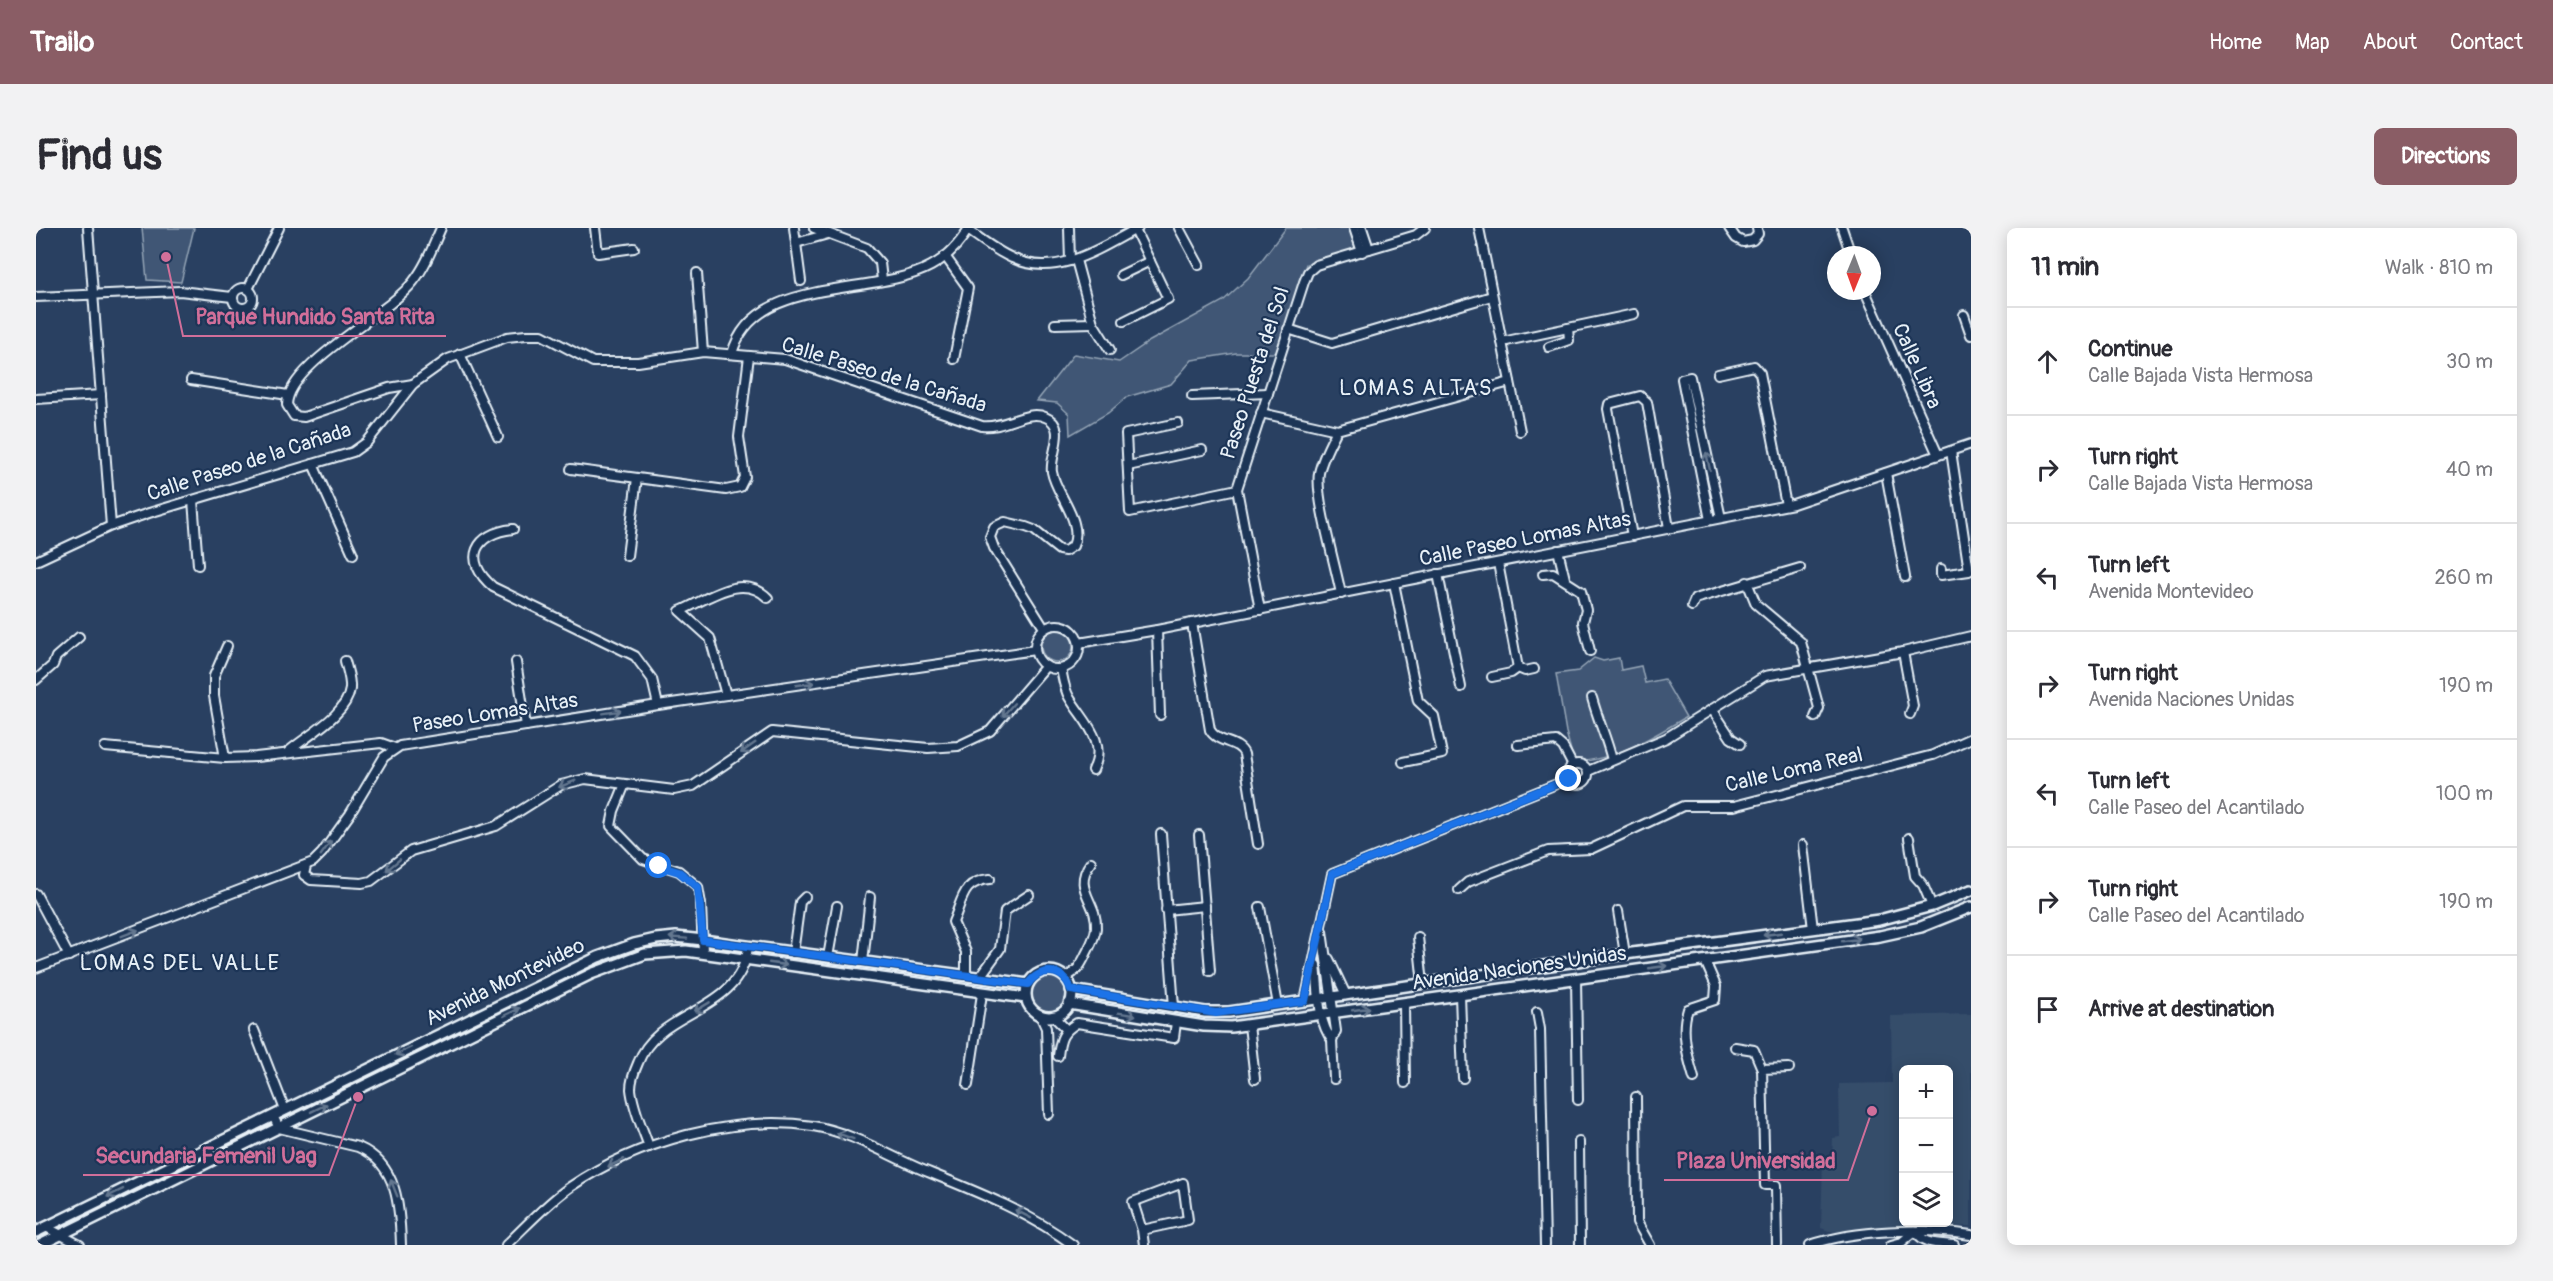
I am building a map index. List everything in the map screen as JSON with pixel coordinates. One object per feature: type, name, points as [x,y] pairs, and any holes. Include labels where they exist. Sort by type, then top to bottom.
[{"type":"street","points":[[88,228],[111,526]]},
{"type":"street","points":[[248,289],[279,228]]},
{"type":"street","points":[[413,384],[389,388],[304,417],[290,413],[287,405],[288,395],[302,374],[316,359],[367,323],[413,282],[425,265],[441,228]]},
{"type":"street","points":[[594,228],[598,253],[634,248]]},
{"type":"street","points":[[794,228],[801,281]]},
{"type":"street","points":[[814,228],[867,248],[880,263],[882,280]]},
{"type":"street","points":[[1069,228],[1073,261],[1093,323],[1110,350]]},
{"type":"street","points":[[1179,228],[1199,265]]},
{"type":"street","points":[[1354,228],[1366,250]]},
{"type":"street","points":[[1362,228],[1366,250]]},
{"type":"street","name":"Paseo Puesta del Sol","points":[[1260,610],[1237,489],[1308,272],[1316,265],[1416,235],[1425,228]]},
{"type":"street","points":[[1479,228],[1520,431]]},
{"type":"street","points":[[1729,228],[1736,238],[1743,242],[1753,240],[1758,234],[1757,228]]},
{"type":"street","points":[[1842,228],[1848,246]]},
{"type":"street","points":[[732,354],[735,342],[745,327],[758,314],[772,306],[791,299],[908,275],[931,266],[945,256],[969,229],[1014,259],[1045,265],[1073,261],[1136,229],[1168,299],[1125,321]]},
{"type":"street","points":[[796,243],[828,234]]},
{"type":"street","points":[[945,256],[968,288],[954,359]]},
{"type":"street","points":[[1121,275],[1150,261]]},
{"type":"street","points":[[697,273],[703,352]]},
{"type":"street","points":[[242,288],[248,289],[253,300],[250,306],[244,308],[238,307],[232,297],[235,291],[242,288]]},
{"type":"street","points":[[36,297],[180,291],[232,297]]},
{"type":"street","points":[[1288,329],[1332,343],[1492,296]]},
{"type":"street","name":"Calle Libra","points":[[1869,300],[1938,455]]},
{"type":"street","points":[[1502,342],[1634,314]]},
{"type":"street","points":[[1964,315],[1971,335]]},
{"type":"street","points":[[1055,324],[1093,323]]},
{"type":"street","points":[[1549,347],[1569,340],[1568,328]]},
{"type":"street","name":"Calle Paseo de la Cañada","points":[[36,561],[111,526],[360,448],[413,384],[448,359],[507,337],[526,334],[542,335],[593,362],[638,362],[703,352],[784,359],[982,426],[998,427],[1034,415],[1050,419],[1056,428],[1057,437],[1052,473],[1076,530],[1073,546],[1065,551],[1059,550],[1035,530],[1005,522],[994,527],[990,537],[994,548],[1044,628]]},
{"type":"street","points":[[460,354],[498,437]]},
{"type":"street","points":[[571,469],[726,490],[740,488],[746,477],[739,437],[749,356]]},
{"type":"street","points":[[1718,374],[1754,366],[1760,373],[1786,505]]},
{"type":"street","points":[[1710,520],[1682,379],[1690,377],[1721,518]]},
{"type":"street","points":[[191,380],[288,395]]},
{"type":"street","points":[[1262,413],[1337,430],[1510,382]]},
{"type":"street","points":[[1192,396],[1268,393]]},
{"type":"street","points":[[36,399],[101,395]]},
{"type":"street","points":[[1632,536],[1608,410],[1609,404],[1640,396],[1647,402],[1669,528]]},
{"type":"street","points":[[1178,423],[1126,434],[1130,512],[1237,489]]},
{"type":"street","points":[[1337,430],[1323,458],[1319,476],[1320,493],[1341,594]]},
{"type":"street","name":"Calle Paseo Lomas Altas","points":[[1079,643],[1260,610],[1786,505],[1971,444]]},
{"type":"street","points":[[1128,466],[1202,450]]},
{"type":"street","points":[[1941,570],[1941,575],[1969,571],[1951,451]]},
{"type":"street","points":[[313,464],[353,554]]},
{"type":"street","points":[[1886,472],[1905,577]]},
{"type":"street","points":[[627,556],[637,478]]},
{"type":"street","points":[[193,500],[198,538],[198,565]]},
{"type":"street","points":[[513,529],[489,534],[477,549],[474,559],[484,579],[493,587],[635,656],[652,679],[658,705]]},
{"type":"street","points":[[1558,550],[1565,579]]},
{"type":"street","points":[[1498,562],[1518,668]]},
{"type":"street","points":[[1692,606],[1695,599],[1800,568]]},
{"type":"street","points":[[1543,574],[1553,573],[1581,591],[1586,610],[1583,622],[1590,651]]},
{"type":"street","points":[[1438,574],[1461,687]]},
{"type":"street","points":[[1747,582],[1756,604],[1801,642],[1819,708],[1815,717]]},
{"type":"street","points":[[1394,583],[1419,701],[1434,716],[1442,754],[1403,762]]},
{"type":"street","points":[[726,695],[710,638],[680,611],[738,586],[755,588],[768,598]]},
{"type":"street","points":[[1192,623],[1210,730],[1214,737],[1241,749],[1258,844]]},
{"type":"street","points":[[1051,625],[1066,626],[1073,630],[1079,643],[1077,657],[1061,669],[1046,666],[1041,662],[1035,650],[1036,638],[1044,628],[1051,625]]},
{"type":"street","points":[[1157,630],[1160,715]]},
{"type":"street","points":[[1588,771],[1666,738],[1766,676],[1903,652],[1971,636]]},
{"type":"street","points":[[36,680],[53,665],[56,657],[80,637]]},
{"type":"street","points":[[225,758],[214,696],[214,676],[227,646]]},
{"type":"street","name":"Paseo Lomas Altas","points":[[36,968],[306,866],[322,853],[362,796],[384,757],[395,748],[658,705],[1035,650]]},
{"type":"street","points":[[1903,652],[1913,705],[1910,714]]},
{"type":"street","points":[[286,753],[327,722],[344,704],[350,689],[345,661]]},
{"type":"street","points":[[516,662],[526,726]]},
{"type":"street","points":[[306,866],[304,875],[311,880],[367,883],[376,879],[411,851],[496,826],[561,785],[573,780],[585,779],[674,790],[685,789],[693,786],[768,733],[776,731],[928,748],[958,746],[990,731],[1046,666]]},
{"type":"street","points":[[1518,668],[1525,671],[1534,669]]},
{"type":"street","points":[[1492,677],[1511,673],[1518,668]]},
{"type":"street","points":[[1061,669],[1070,698],[1093,731],[1096,740],[1099,752],[1093,770]]},
{"type":"street","points":[[1592,698],[1599,722],[1606,734],[1612,760]]},
{"type":"street","points":[[1712,709],[1731,738],[1740,744]]},
{"type":"street","points":[[1518,745],[1556,741],[1563,747],[1573,766]]},
{"type":"street","name":"Calle Loma Real","points":[[1459,890],[1468,882],[1548,851],[1591,849],[1683,806],[1734,806],[1933,755],[1970,742]]},
{"type":"street","points":[[105,747],[225,758],[256,757],[381,743],[395,748]]},
{"type":"street","points":[[1569,779],[1569,771],[1573,766],[1580,765],[1588,771]]},
{"type":"street","points":[[1569,779],[1576,784],[1581,784],[1588,778],[1588,771]]},
{"type":"street","points":[[1305,1001],[1332,874],[1569,779]]},
{"type":"street","points":[[625,784],[614,811],[612,826],[643,859],[679,872],[698,887],[703,953]]},
{"type":"street","points":[[1161,834],[1174,1007]]},
{"type":"street","points":[[1199,836],[1210,970]]},
{"type":"street","points":[[1910,838],[1915,876],[1923,885],[1932,906]]},
{"type":"street","points":[[1803,845],[1813,929]]},
{"type":"street","points":[[1065,978],[1078,971],[1094,939],[1095,915],[1082,880],[1083,872],[1091,862]]},
{"type":"street","points":[[966,975],[966,952],[953,922],[968,886],[976,880],[990,879]]},
{"type":"street","name":"Avenida Naciones Unidas","points":[[1071,990],[1216,1013],[1879,920],[1932,906],[1971,890]]},
{"type":"street","points":[[36,894],[69,956]]},
{"type":"street","points":[[980,977],[1000,949],[1005,911],[1029,895]]},
{"type":"street","points":[[793,952],[800,902],[805,897]]},
{"type":"street","points":[[863,962],[870,897]]},
{"type":"street","points":[[828,957],[837,906]]},
{"type":"street","points":[[1166,910],[1205,906]]},
{"type":"street","points":[[1260,907],[1278,1005]]},
{"type":"street","name":"Avenida Naciones Unidas","points":[[1069,1004],[1217,1028],[1249,1025],[1880,936],[1921,927],[1971,907]]},
{"type":"street","points":[[1618,911],[1625,954]]},
{"type":"street","points":[[1879,920],[1880,936]]},
{"type":"street","points":[[1322,927],[1335,1012],[1336,1031],[1332,1040],[1334,1079]]},
{"type":"street","name":"Avenida Montevideo","points":[[36,1232],[482,1012],[598,957],[647,940],[676,937],[703,940],[1028,984]]},
{"type":"street","points":[[1418,937],[1423,984]]},
{"type":"street","points":[[649,1147],[631,1088],[632,1077],[641,1054],[653,1037],[729,988],[741,974],[748,947]]},
{"type":"street","name":"Avenida Montevideo","points":[[40,1245],[487,1024],[603,969],[655,952],[703,953],[982,994],[1026,998]]},
{"type":"street","points":[[1326,953],[1346,995]]},
{"type":"street","points":[[598,957],[603,969]]},
{"type":"street","points":[[1315,958],[1322,1014],[1326,1033],[1332,1040]]},
{"type":"street","points":[[1694,1078],[1686,1052],[1686,1015],[1688,1009],[1715,1000],[1716,986],[1706,961]]},
{"type":"street","points":[[1040,1015],[1053,1016],[1065,1010],[1069,1004],[1071,990],[1065,978],[1059,973],[1045,971],[1038,974],[1028,984],[1026,998],[1031,1008],[1040,1015],[1046,1028],[1049,1114]]},
{"type":"street","points":[[1576,979],[1578,1100]]},
{"type":"street","points":[[968,1085],[982,994]]},
{"type":"street","points":[[1460,995],[1463,1078]]},
{"type":"street","points":[[1404,1003],[1405,1083]]},
{"type":"street","points":[[482,1012],[487,1024]]},
{"type":"street","points":[[1537,1012],[1540,1029],[1545,1245]]},
{"type":"street","points":[[1053,1016],[1066,1029]]},
{"type":"street","points":[[1058,1056],[1060,1038],[1066,1029],[1077,1023],[1174,1038],[1176,1022]]},
{"type":"street","points":[[1249,1025],[1255,1079]]},
{"type":"street","points":[[254,1030],[285,1110]]},
{"type":"street","points":[[1735,1047],[1754,1050],[1762,1069],[1765,1185],[1776,1185],[1777,1245]]},
{"type":"street","points":[[1762,1069],[1789,1068]]},
{"type":"street","points":[[1636,1097],[1637,1222],[1650,1245]]},
{"type":"street","points":[[273,1116],[279,1128],[358,1147],[370,1152],[382,1164],[395,1189],[400,1210],[401,1245]]},
{"type":"street","points":[[506,1245],[568,1189],[591,1174],[649,1147],[721,1128],[794,1125],[815,1127],[873,1147],[985,1195],[1052,1230],[1073,1245]]},
{"type":"street","points":[[1579,1142],[1580,1245]]},
{"type":"street","points":[[157,1173],[164,1185]]},
{"type":"street","points":[[1143,1230],[1188,1220],[1183,1183],[1133,1202],[1143,1230],[1144,1245]]},
{"type":"street","points":[[46,1227],[80,1245]]},
{"type":"street","points":[[1810,1245],[1870,1233],[1915,1231],[1971,1234]]},
{"type":"street","points":[[1891,1245],[1902,1242],[1915,1231]]},
{"type":"street","points":[[1915,1231],[1921,1239],[1927,1242],[1954,1245]]},
{"type":"shaded area","points":[[142,228],[194,228],[181,282],[147,280]]},
{"type":"shaded area","points":[[1286,228],[1349,228],[1357,249],[1306,264],[1276,353],[1236,353],[1192,360],[1171,384],[1127,397],[1108,413],[1070,435],[1069,414],[1057,403],[1037,401],[1074,354],[1119,362],[1150,341],[1223,301],[1248,278]]},
{"type":"shaded area","points":[[1057,630],[1069,634],[1073,646],[1069,658],[1057,662],[1045,658],[1041,646],[1045,634]]},
{"type":"shaded area","points":[[1594,658],[1603,661],[1619,658],[1621,670],[1641,666],[1645,683],[1664,679],[1686,717],[1618,753],[1589,761],[1574,762],[1566,732],[1556,674],[1578,671]]},
{"type":"shaded area","points":[[1049,973],[1057,974],[1064,979],[1069,986],[1069,1002],[1064,1009],[1057,1014],[1049,1015],[1041,1014],[1034,1009],[1029,1002],[1028,994],[1029,986],[1034,979],[1041,974]]},
{"type":"shaded area","points":[[1971,1014],[1971,1226],[1953,1226],[1953,1065],[1899,1065],[1899,1226],[1844,1232],[1821,1228],[1823,1161],[1832,1160],[1833,1138],[1840,1137],[1839,1084],[1892,1083],[1891,1016]]},
{"type":"place","name":"Parque Hundido Santa Rita","points":[[166,257]]},
{"type":"place","name":"Secundaria Femenil Uag","points":[[358,1097]]},
{"type":"place","name":"Plaza Universidad","points":[[1872,1111]]},
{"type":"district","name":"LOMAS ALTAS","points":[[1416,388]]},
{"type":"district","name":"LOMAS DEL VALLE","points":[[180,963]]},
{"type":"route","points":[[659,866],[674,869],[698,887],[703,940],[1028,984],[1038,974],[1052,971],[1065,978],[1071,990],[1205,1012],[1228,1012],[1305,1001],[1332,874],[1569,779]]}]
